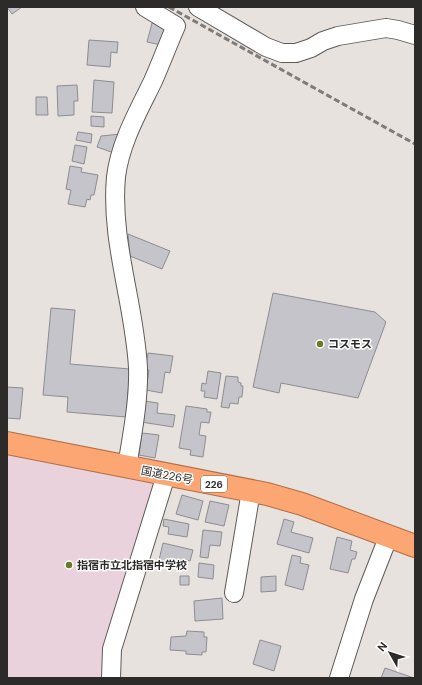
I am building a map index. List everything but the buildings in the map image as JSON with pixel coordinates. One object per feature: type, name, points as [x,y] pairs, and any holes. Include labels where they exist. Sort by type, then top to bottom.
[{"type":"highway","name":"国道226号","points":[[7,443],[251,491],[302,504],[415,546]]},
{"type":"street","points":[[126,467],[134,418],[138,370],[133,325],[117,226],[115,198],[116,175],[122,150],[131,125],[153,80],[176,26],[145,7]]},
{"type":"street","points":[[198,7],[266,47],[282,53],[296,53],[338,36],[386,28],[415,35]]},
{"type":"street","points":[[111,678],[112,649],[166,475]]},
{"type":"street","points":[[234,593],[251,491]]},
{"type":"street","points":[[339,678],[364,599],[389,536]]},
{"type":"shaded area","name":"指宿市立北指宿中学校","points":[[7,454],[156,481],[105,678],[7,678]]},
{"type":"railway","points":[[169,7],[415,144]]},
{"type":"place","name":"コスモス","points":[[320,344]]},
{"type":"place","name":"指宿市立北指宿中学校","points":[[69,565]]}]
